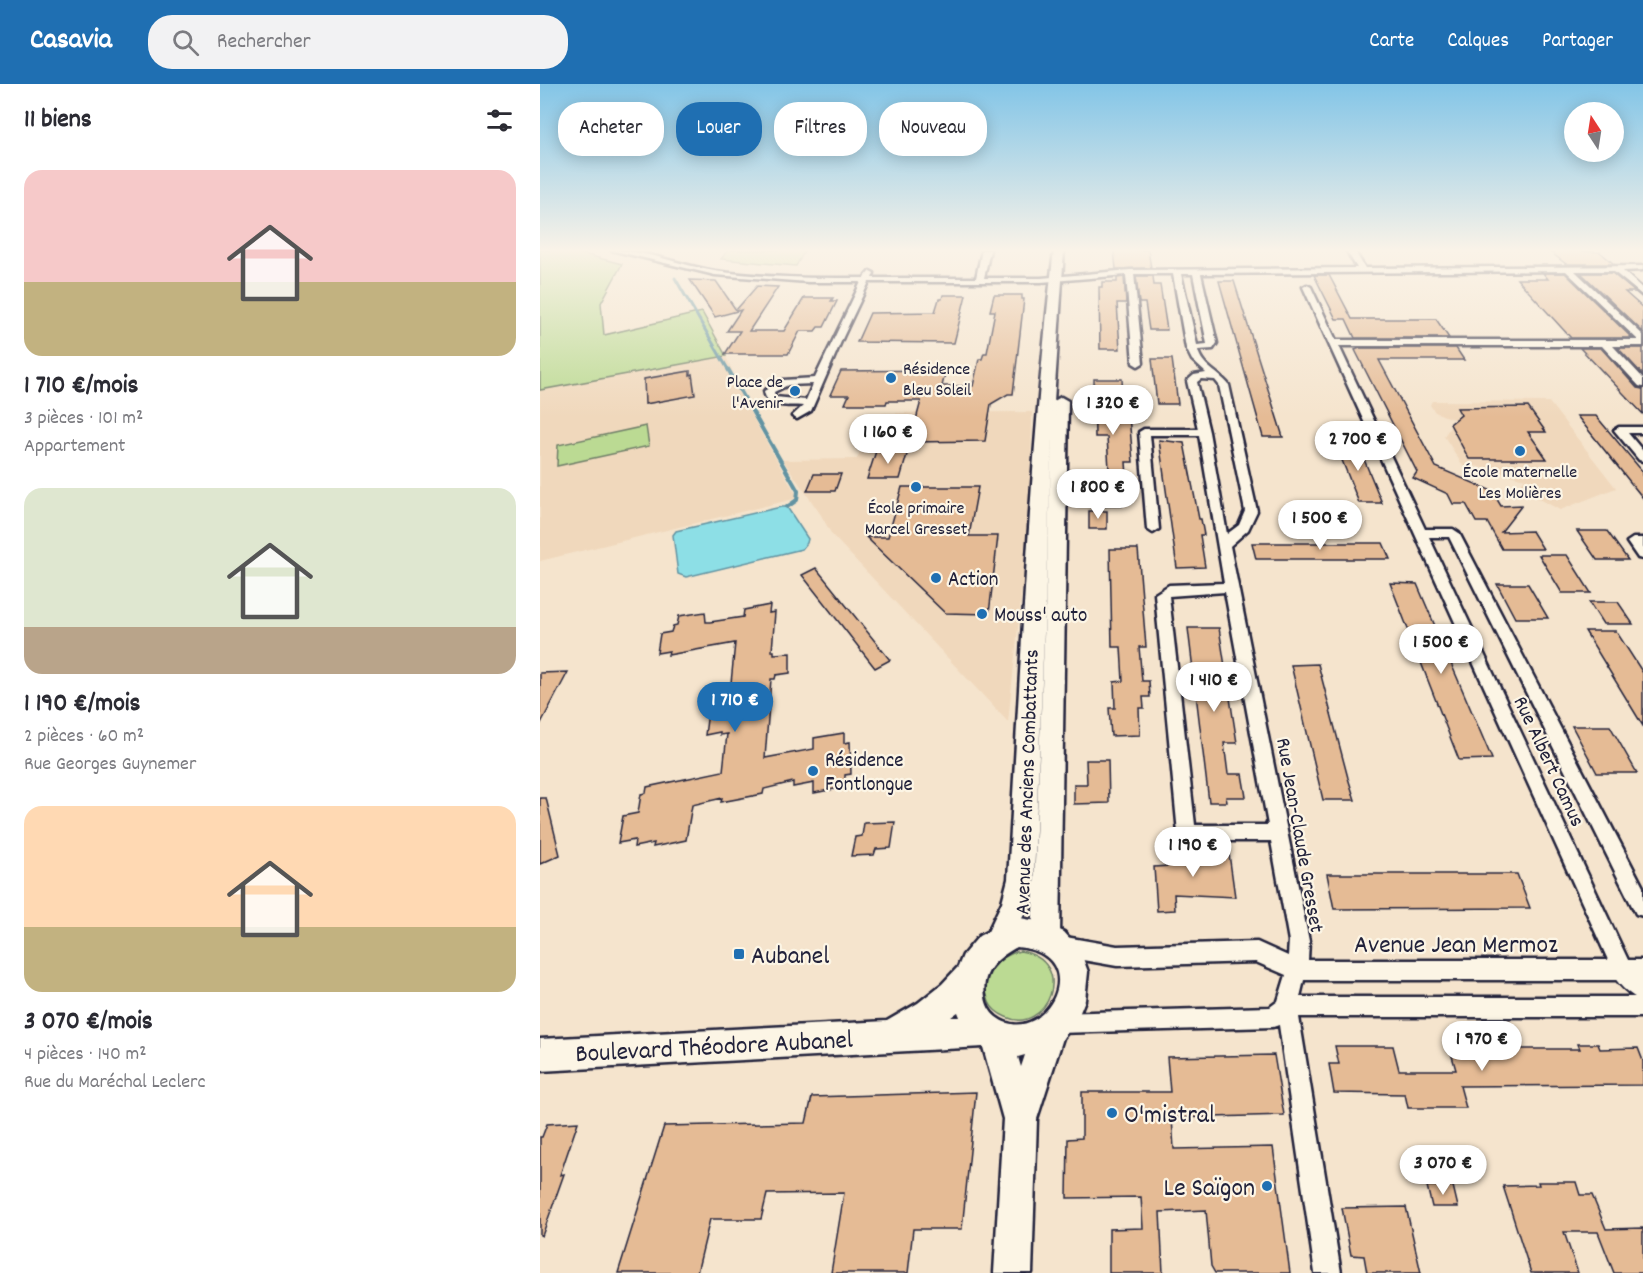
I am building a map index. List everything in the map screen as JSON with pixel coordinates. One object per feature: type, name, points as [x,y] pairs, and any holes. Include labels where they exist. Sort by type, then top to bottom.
[{"type":"main road","name":"Avenue des Anciens Combattants","points":[[999,938],[1015,905],[1021,879],[1039,528],[1060,305]]},
{"type":"main road","name":"Avenue des Anciens Combattants","points":[[1052,941],[1062,305]]},
{"type":"main road","points":[[1013,1273],[1020,1119],[1054,1026],[1067,1008],[1073,991],[1073,973],[1052,941],[1031,932],[1015,932],[999,938],[986,947],[976,961],[970,976],[968,991],[970,1005],[976,1018],[992,1034],[1020,1119]]},
{"type":"main road","name":"Boulevard Théodore Aubanel","points":[[889,1035],[931,1015],[954,996],[970,976]]},
{"type":"main road","points":[[992,1034],[1014,1041],[1033,1038],[1054,1026]]},
{"type":"main road","name":"Boulevard Théodore Aubanel","points":[[540,1055],[889,1035],[992,1034]]},
{"type":"street","points":[[797,416],[806,411],[855,305]]},
{"type":"street","points":[[1133,305],[1138,363]]},
{"type":"street","points":[[1183,305],[1191,348],[1198,363],[1219,378],[1224,385],[1251,511],[1244,527],[1223,545]]},
{"type":"street","points":[[1191,348],[1210,347],[1212,344],[1204,305]]},
{"type":"street","name":"Rue Albert Camus","points":[[1315,305],[1633,970]]},
{"type":"street","points":[[1605,305],[1643,342]]},
{"type":"street","points":[[1332,343],[1643,342]]},
{"type":"street","points":[[1605,343],[1643,384]]},
{"type":"street","name":"Rue Jean-Claude Gresset","points":[[1219,378],[1205,376],[1196,377],[1192,381],[1204,432],[1218,519],[1299,941],[1297,970],[1287,1007]]},
{"type":"street","points":[[809,403],[774,401],[770,398],[769,391],[786,382],[819,381]]},
{"type":"street","points":[[1643,430],[1619,430],[1643,458]]},
{"type":"street","points":[[1153,529],[1144,432],[1204,432]]},
{"type":"street","points":[[1218,519],[1226,524],[1244,527]]},
{"type":"street","points":[[1422,533],[1453,533],[1643,907]]},
{"type":"street","points":[[1643,542],[1633,542],[1643,555]]},
{"type":"street","points":[[1231,587],[1169,590],[1162,594],[1187,833],[1278,833]]},
{"type":"street","name":"Avenue Jean Mermoz","points":[[1052,941],[1117,956],[1257,952],[1297,970],[1633,970]]},
{"type":"street","points":[[1633,970],[1643,989]]},
{"type":"street","points":[[1054,1026],[1273,1017],[1287,1007],[1643,1007]]},
{"type":"street","points":[[1287,1007],[1328,1273]]},
{"type":"shaded area","points":[[726,356],[749,411],[798,498],[540,561],[540,390]]},
{"type":"shaded area","name":"École maternelle Les Molières","points":[[1432,401],[1549,402],[1616,488],[1560,510],[1517,487],[1525,479],[1475,466],[1472,471],[1463,466],[1444,436],[1455,420],[1435,412],[1430,405]]},
{"type":"shaded area","points":[[1032,412],[1030,514],[1008,722],[832,535],[783,460],[857,459],[875,413]]},
{"type":"green space","points":[[540,305],[601,305],[604,335],[702,312],[726,356],[540,390]]},
{"type":"green space","points":[[646,426],[649,446],[557,466],[558,445]]},
{"type":"green space","points":[[1020,951],[1038,957],[1048,968],[1052,981],[1050,995],[1044,1007],[1033,1016],[1021,1020],[998,1013],[989,1002],[986,993],[988,976],[992,969],[1004,958]]},
{"type":"water","points":[[787,507],[808,539],[802,549],[686,577],[678,574],[673,535],[676,531]]},
{"type":"building","points":[[707,305],[733,305],[736,310],[740,305],[766,305],[749,331],[784,331],[799,305],[835,305],[824,327],[818,327],[815,331],[800,331],[788,354],[725,354],[740,331],[727,331],[741,310],[715,317]]},
{"type":"building","points":[[937,305],[963,305],[954,343],[857,342],[870,313],[935,312]]},
{"type":"building","points":[[991,305],[1023,305],[1013,394],[1008,394],[991,404],[985,441],[910,442],[921,401],[845,404],[849,395],[830,395],[841,371],[946,370],[942,386],[973,386],[979,359],[987,353],[995,311],[990,311]]},
{"type":"building","points":[[1099,305],[1117,305],[1120,349],[1100,349]]},
{"type":"building","points":[[1145,305],[1163,305],[1167,330],[1149,330]]},
{"type":"building","points":[[1226,305],[1242,305],[1283,437],[1263,437]]},
{"type":"building","points":[[1329,305],[1345,305],[1352,319],[1436,319],[1449,338],[1355,338],[1346,319],[1336,319]]},
{"type":"building","points":[[1541,305],[1598,305],[1632,338],[1571,338]]},
{"type":"building","points":[[1615,305],[1640,305],[1643,308],[1643,332]]},
{"type":"building","points":[[1360,348],[1456,348],[1464,360],[1379,360],[1436,467],[1492,491],[1501,506],[1522,505],[1501,532],[1532,531],[1543,549],[1502,549],[1487,522],[1476,522],[1466,504],[1453,504],[1448,494],[1413,478],[1417,472],[1355,350]]},
{"type":"building","points":[[1580,348],[1601,348],[1637,388],[1643,389],[1643,414]]},
{"type":"building","points":[[1618,348],[1643,348],[1643,375]]},
{"type":"building","points":[[1152,359],[1172,359],[1178,404],[1157,404]]},
{"type":"building","points":[[690,371],[695,395],[645,404],[644,379]]},
{"type":"building","points":[[1094,379],[1122,379],[1124,416],[1129,416],[1133,462],[1126,462],[1127,476],[1121,476],[1122,506],[1100,506],[1100,492],[1106,492],[1105,469],[1109,469],[1107,437],[1095,437]]},
{"type":"building","points":[[1528,407],[1546,432],[1528,432],[1547,459],[1469,459],[1450,424],[1461,415],[1457,408]]},
{"type":"building","points":[[1577,416],[1596,416],[1643,472],[1643,498]]},
{"type":"building","points":[[1159,440],[1184,443],[1204,535],[1200,535],[1205,567],[1177,568]]},
{"type":"building","points":[[1334,440],[1356,440],[1382,503],[1359,503]]},
{"type":"building","points":[[876,451],[908,451],[900,479],[867,479]]},
{"type":"building","points":[[814,474],[841,474],[835,491],[807,491]]},
{"type":"building","points":[[902,487],[978,487],[969,536],[998,536],[989,614],[945,613],[866,537],[888,537]]},
{"type":"building","points":[[1089,511],[1107,511],[1107,529],[1089,529]]},
{"type":"building","points":[[1577,531],[1607,531],[1628,560],[1597,560]]},
{"type":"building","points":[[1252,543],[1383,543],[1390,559],[1256,559]]},
{"type":"building","points":[[1110,549],[1138,549],[1146,647],[1139,647],[1142,681],[1149,681],[1150,697],[1143,697],[1144,708],[1139,708],[1140,735],[1111,736],[1109,708],[1115,708],[1114,682],[1123,681],[1121,647],[1112,647]]},
{"type":"building","points":[[1539,555],[1567,555],[1591,593],[1562,593]]},
{"type":"building","points":[[816,568],[890,660],[875,668],[802,575]]},
{"type":"building","points":[[1390,583],[1417,584],[1492,759],[1459,760]]},
{"type":"building","points":[[1497,584],[1528,584],[1548,618],[1515,618]]},
{"type":"building","points":[[1589,602],[1618,602],[1633,624],[1603,624]]},
{"type":"building","points":[[770,605],[769,613],[775,612],[772,651],[774,654],[790,653],[790,673],[776,675],[775,679],[771,679],[765,758],[814,749],[814,738],[844,733],[844,743],[850,742],[851,774],[845,775],[845,787],[814,793],[814,783],[793,787],[793,782],[764,789],[763,794],[721,802],[722,798],[692,805],[686,840],[653,847],[654,843],[634,847],[635,840],[618,843],[623,816],[638,813],[641,794],[646,793],[647,787],[723,771],[727,734],[720,735],[720,732],[705,735],[708,712],[726,707],[729,703],[735,643],[668,655],[669,651],[657,653],[660,634],[671,632],[673,626],[677,625],[679,616],[705,612],[706,622],[710,622],[743,617],[744,610]]},
{"type":"building","points":[[1188,628],[1219,628],[1237,743],[1224,743],[1228,774],[1242,774],[1246,797],[1226,797],[1227,802],[1209,802]]},
{"type":"building","points":[[1585,631],[1616,631],[1643,673],[1643,726]]},
{"type":"building","points":[[1318,664],[1355,800],[1323,800],[1291,665]]},
{"type":"building","points":[[568,672],[540,725],[540,673]]},
{"type":"building","points":[[1572,726],[1610,726],[1637,773],[1597,773]]},
{"type":"building","points":[[1086,760],[1108,760],[1109,803],[1074,804],[1074,784],[1087,784]]},
{"type":"building","points":[[540,798],[546,798],[560,855],[540,864]]},
{"type":"building","points":[[895,822],[891,848],[876,849],[874,855],[851,856],[855,837],[862,836],[864,823]]},
{"type":"building","points":[[1168,854],[1229,854],[1235,897],[1174,894],[1175,910],[1157,911],[1154,867],[1169,866]]},
{"type":"building","points":[[1327,874],[1517,874],[1530,908],[1334,909]]},
{"type":"building","points":[[1578,1044],[1598,1044],[1600,1049],[1638,1048],[1643,1061],[1643,1085],[1460,1086],[1466,1108],[1408,1108],[1405,1094],[1334,1093],[1329,1064],[1339,1064],[1335,1046],[1393,1046],[1399,1070],[1456,1070],[1450,1049],[1487,1050],[1486,1045],[1505,1045],[1507,1049],[1580,1049]]},
{"type":"building","points":[[1274,1055],[1284,1115],[1172,1118],[1174,1149],[1273,1147],[1290,1273],[1215,1273],[1211,1266],[1206,1210],[1160,1212],[1163,1273],[1109,1273],[1109,1229],[1143,1228],[1141,1197],[1067,1198],[1068,1139],[1082,1138],[1082,1092],[1170,1092],[1167,1057]]},
{"type":"building","points":[[976,1092],[962,1229],[913,1229],[908,1273],[831,1273],[844,1193],[767,1194],[761,1219],[710,1219],[697,1273],[618,1273],[664,1126],[806,1123],[812,1097]]},
{"type":"building","points":[[578,1122],[560,1175],[564,1174],[542,1236],[540,1235],[540,1137],[547,1124]]},
{"type":"building","points":[[1538,1182],[1576,1182],[1580,1195],[1592,1195],[1606,1229],[1643,1228],[1643,1273],[1614,1273],[1598,1232],[1564,1232],[1578,1273],[1531,1273],[1503,1186],[1539,1185]]},
{"type":"building","points":[[1427,1186],[1453,1186],[1458,1207],[1432,1207]]},
{"type":"building","points":[[1406,1207],[1421,1273],[1367,1273],[1364,1256],[1351,1255],[1342,1208]]},
{"type":"waterway","points":[[691,305],[729,371]]},
{"type":"waterway","points":[[728,369],[745,399]]},
{"type":"waterway","points":[[752,411],[798,491],[797,500],[787,507]]},
{"type":"place","name":"Résidence Bleu Soleil","points":[[891,378]]},
{"type":"place","name":"Place de l'Avenir","points":[[795,391]]},
{"type":"place","name":"École maternelle Les Molières","points":[[1520,451]]},
{"type":"place","name":"École primaire Marcel Gresset","points":[[916,487]]},
{"type":"place","name":"Action","points":[[936,578]]},
{"type":"place","name":"Mouss' auto","points":[[982,614]]},
{"type":"place","name":"Résidence Fontlongue","points":[[813,771]]},
{"type":"place","name":"Aubanel","points":[[739,954]]},
{"type":"place","name":"O'mistral","points":[[1112,1113]]},
{"type":"place","name":"Le Saïgon","points":[[1267,1186]]}]
